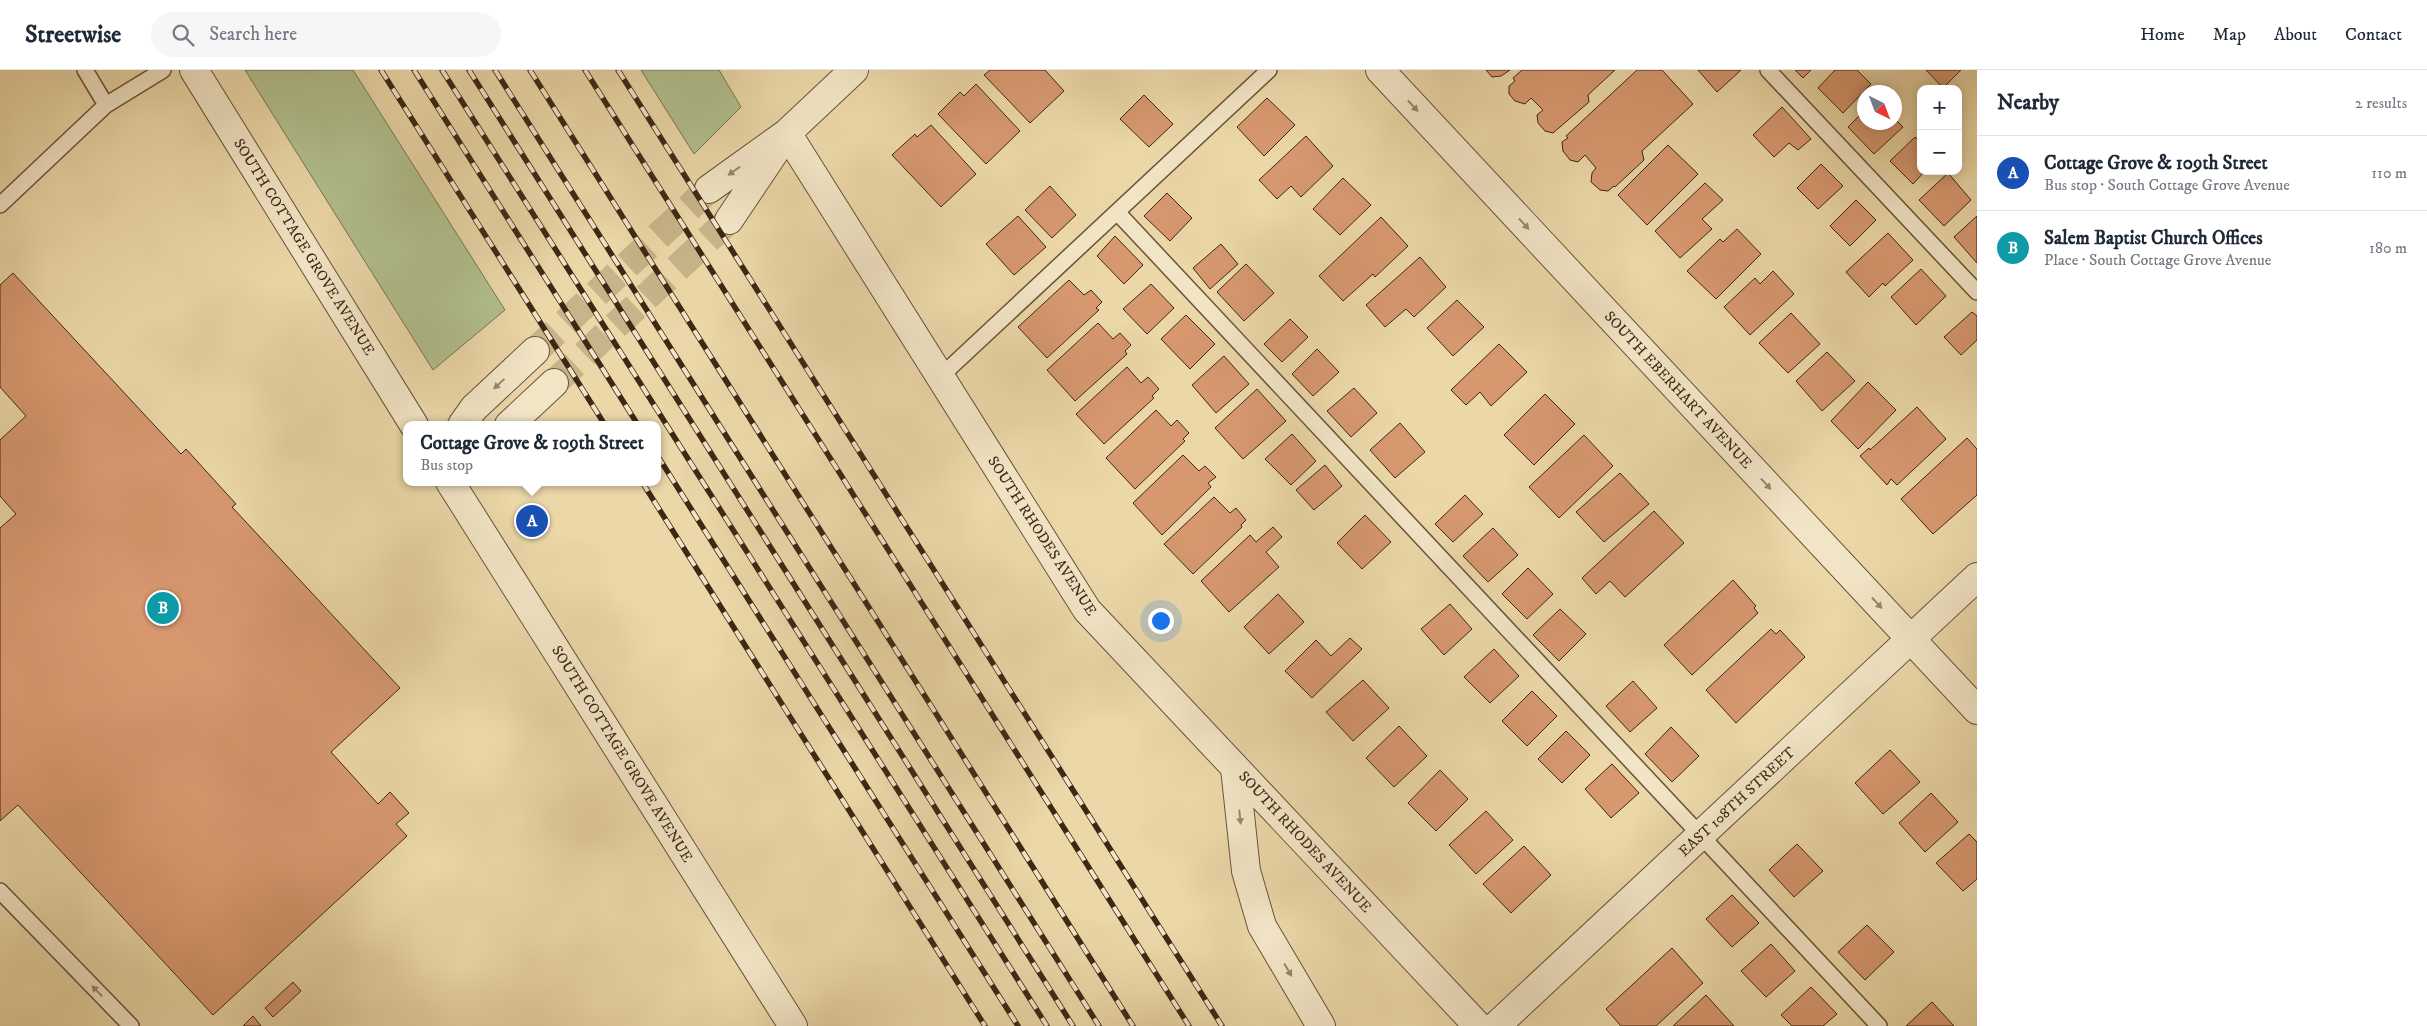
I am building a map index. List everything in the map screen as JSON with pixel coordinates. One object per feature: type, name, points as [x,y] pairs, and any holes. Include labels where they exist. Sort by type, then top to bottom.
[{"type":"street","name":"SOUTH COTTAGE GROVE AVENUE","points":[[194,70],[412,421]]},
{"type":"street","points":[[709,189],[787,133],[854,70]]},
{"type":"street","name":"SOUTH EBERHART AVENUE","points":[[1380,70],[1977,710]]},
{"type":"street","points":[[728,220],[787,133]]},
{"type":"street","name":"SOUTH RHODES AVENUE","points":[[787,133],[1087,610],[1478,1026]]},
{"type":"street","points":[[465,421],[474,408],[535,351]]},
{"type":"street","points":[[513,421],[554,383]]},
{"type":"street","name":"SOUTH COTTAGE GROVE AVENUE","points":[[453,486],[793,1026]]},
{"type":"street","name":"EAST 108TH STREET","points":[[1496,1026],[1977,577]]},
{"type":"street","points":[[1235,768],[1246,871],[1262,926],[1321,1026]]},
{"type":"lane","points":[[84,70],[106,106]]},
{"type":"lane","points":[[0,205],[106,106],[163,70]]},
{"type":"lane","points":[[940,377],[1269,70]]},
{"type":"lane","points":[[1768,70],[1977,292]]},
{"type":"lane","points":[[1117,212],[1880,1026]]},
{"type":"lane","points":[[0,892],[131,1026]]},
{"type":"green space","points":[[245,70],[353,70],[505,310],[433,370]]},
{"type":"green space","points":[[641,70],[719,70],[741,107],[694,154]]},
{"type":"building","points":[[990,70],[1045,70],[1064,91],[1030,123],[984,75]]},
{"type":"building","points":[[1486,70],[1510,70],[1501,76],[1492,77]]},
{"type":"building","points":[[1522,70],[1615,70],[1588,95],[1589,102],[1553,133],[1545,131],[1538,123],[1537,115],[1543,110],[1531,98],[1525,104],[1515,101],[1509,94],[1509,86],[1515,81],[1513,78]]},
{"type":"building","points":[[1637,70],[1662,70],[1693,104],[1642,151],[1644,160],[1615,187],[1608,191],[1600,190],[1591,182],[1592,173],[1596,168],[1585,155],[1578,162],[1570,160],[1563,151],[1562,142],[1568,138],[1566,136]]},
{"type":"building","points":[[1698,70],[1741,70],[1717,92]]},
{"type":"building","points":[[1795,70],[1811,70],[1803,78]]},
{"type":"building","points":[[1835,70],[1857,70],[1871,84],[1857,85],[1857,98],[1843,113],[1818,88]]},
{"type":"building","points":[[1926,70],[1961,70],[1946,85],[1940,85]]},
{"type":"building","points":[[976,84],[1020,131],[986,164],[938,114],[960,92],[964,96]]},
{"type":"building","points":[[1144,95],[1173,124],[1149,147],[1120,119]]},
{"type":"building","points":[[1267,98],[1295,125],[1264,156],[1237,127]]},
{"type":"building","points":[[1782,107],[1811,139],[1798,150],[1789,143],[1774,157],[1753,135]]},
{"type":"building","points":[[1857,118],[1857,130],[1900,130],[1874,154],[1848,127]]},
{"type":"building","points":[[931,125],[976,174],[941,207],[892,155],[915,134],[917,137]]},
{"type":"building","points":[[1306,136],[1333,166],[1301,197],[1291,186],[1277,199],[1259,180]]},
{"type":"building","points":[[1915,137],[1917,139],[1917,175],[1921,175],[1913,184],[1890,161]]},
{"type":"building","points":[[1668,145],[1698,174],[1647,225],[1618,195]]},
{"type":"building","points":[[1821,164],[1843,186],[1818,209],[1797,188]]},
{"type":"building","points":[[1946,175],[1950,175],[1971,200],[1944,226],[1919,200]]},
{"type":"building","points":[[1343,178],[1371,205],[1340,235],[1313,209]]},
{"type":"building","points":[[1705,183],[1723,200],[1702,219],[1712,229],[1680,258],[1655,231]]},
{"type":"building","points":[[1050,186],[1076,215],[1052,238],[1025,210]]},
{"type":"building","points":[[1167,193],[1192,218],[1170,241],[1144,216]]},
{"type":"building","points":[[1856,200],[1876,220],[1850,246],[1830,226]]},
{"type":"building","points":[[1018,216],[1046,247],[1014,275],[986,244]]},
{"type":"building","points":[[1977,216],[1977,263],[1954,237]]},
{"type":"building","points":[[1381,217],[1408,246],[1375,277],[1373,274],[1343,301],[1319,276]]},
{"type":"building","points":[[1737,229],[1761,254],[1716,299],[1687,271],[1720,239],[1723,242]]},
{"type":"building","points":[[1888,233],[1913,260],[1885,286],[1883,283],[1869,297],[1846,272]]},
{"type":"building","points":[[1115,236],[1143,265],[1124,284],[1097,256]]},
{"type":"building","points":[[1221,244],[1238,264],[1210,289],[1193,268]]},
{"type":"building","points":[[1420,257],[1446,287],[1414,317],[1406,309],[1385,327],[1366,305]]},
{"type":"building","points":[[1246,264],[1274,293],[1244,321],[1217,292]]},
{"type":"building","points":[[1921,269],[1946,296],[1916,325],[1891,297]]},
{"type":"building","points":[[1773,271],[1794,294],[1750,335],[1724,307],[1755,278],[1760,284]]},
{"type":"building","points":[[13,273],[181,454],[186,449],[236,504],[232,507],[400,688],[331,752],[378,804],[390,792],[409,813],[396,824],[407,836],[213,1015],[18,805],[0,821],[0,528],[16,514],[0,496],[0,440],[26,416],[0,387],[0,285]]},
{"type":"building","points":[[1069,280],[1084,295],[1091,290],[1102,302],[1096,308],[1099,310],[1047,358],[1018,327]]},
{"type":"building","points":[[1151,284],[1174,308],[1147,334],[1123,309]]},
{"type":"building","points":[[1457,300],[1484,327],[1453,356],[1427,328]]},
{"type":"building","points":[[1972,312],[1977,316],[1977,340],[1961,355],[1944,337]]},
{"type":"building","points":[[1791,313],[1820,344],[1788,373],[1759,343]]},
{"type":"building","points":[[1186,315],[1215,344],[1190,369],[1161,339]]},
{"type":"building","points":[[1290,319],[1308,337],[1282,362],[1264,344]]},
{"type":"building","points":[[1098,323],[1113,339],[1120,333],[1131,345],[1125,351],[1127,354],[1075,401],[1047,370]]},
{"type":"building","points":[[1499,344],[1527,372],[1491,406],[1480,392],[1466,405],[1451,390]]},
{"type":"building","points":[[1317,349],[1339,372],[1313,396],[1292,374]]},
{"type":"building","points":[[1827,352],[1855,381],[1822,411],[1796,381]]},
{"type":"building","points":[[1224,356],[1249,384],[1216,413],[1192,385]]},
{"type":"building","points":[[1127,367],[1141,383],[1148,377],[1159,389],[1152,396],[1154,398],[1104,444],[1076,414]]},
{"type":"building","points":[[1868,382],[1896,410],[1858,449],[1831,421]]},
{"type":"building","points":[[1354,388],[1377,413],[1351,437],[1327,411]]},
{"type":"building","points":[[1257,389],[1286,421],[1243,459],[1215,428]]},
{"type":"building","points":[[1545,394],[1575,424],[1534,465],[1504,435]]},
{"type":"building","points":[[1917,407],[1946,439],[1897,485],[1891,479],[1887,485],[1860,456],[1869,448],[1870,450]]},
{"type":"building","points":[[1156,410],[1171,426],[1177,420],[1189,433],[1183,439],[1185,441],[1135,489],[1106,458]]},
{"type":"building","points":[[1400,423],[1425,452],[1395,478],[1370,450]]},
{"type":"building","points":[[1292,434],[1316,461],[1291,485],[1265,459]]},
{"type":"building","points":[[1584,435],[1613,466],[1559,518],[1529,487]]},
{"type":"building","points":[[1967,438],[1977,449],[1977,495],[1933,534],[1901,499]]},
{"type":"building","points":[[1183,455],[1199,471],[1205,466],[1216,477],[1208,483],[1211,487],[1162,535],[1133,503]]},
{"type":"building","points":[[1325,465],[1342,486],[1314,510],[1296,490]]},
{"type":"building","points":[[1620,473],[1649,504],[1604,542],[1576,512]]},
{"type":"building","points":[[1465,495],[1483,514],[1453,542],[1435,524]]},
{"type":"building","points":[[1214,497],[1230,513],[1236,508],[1246,520],[1241,525],[1242,527],[1193,574],[1164,544]]},
{"type":"building","points":[[1654,511],[1684,543],[1625,597],[1610,581],[1596,594],[1582,578]]},
{"type":"building","points":[[1365,515],[1391,542],[1362,569],[1337,543]]},
{"type":"building","points":[[1273,527],[1282,537],[1266,552],[1279,567],[1229,612],[1201,581],[1250,535],[1256,542]]},
{"type":"building","points":[[1493,528],[1518,555],[1488,582],[1463,556]]},
{"type":"building","points":[[1528,568],[1553,594],[1527,619],[1502,594]]},
{"type":"building","points":[[1733,580],[1756,606],[1754,608],[1758,613],[1692,675],[1664,645]]},
{"type":"building","points":[[1278,594],[1304,622],[1269,654],[1244,627]]},
{"type":"building","points":[[1450,604],[1472,629],[1444,655],[1421,629]]},
{"type":"building","points":[[1560,609],[1586,634],[1559,661],[1533,635]]},
{"type":"building","points":[[1771,629],[1776,634],[1780,630],[1805,657],[1736,723],[1706,690]]},
{"type":"building","points":[[1350,638],[1362,649],[1312,698],[1285,671],[1316,640],[1331,656]]},
{"type":"building","points":[[1494,649],[1519,676],[1490,703],[1464,677]]},
{"type":"building","points":[[1363,680],[1389,708],[1353,741],[1326,712]]},
{"type":"building","points":[[1633,681],[1657,708],[1630,732],[1606,706]]},
{"type":"building","points":[[1532,691],[1557,716],[1527,746],[1502,721]]},
{"type":"building","points":[[1399,726],[1427,756],[1394,787],[1366,758]]},
{"type":"building","points":[[1671,727],[1699,756],[1672,782],[1645,754]]},
{"type":"building","points":[[1566,731],[1590,755],[1562,783],[1538,759]]},
{"type":"building","points":[[1890,750],[1920,782],[1883,814],[1855,783]]},
{"type":"building","points":[[1612,764],[1639,793],[1611,818],[1585,789]]},
{"type":"building","points":[[1440,770],[1468,799],[1436,831],[1408,803]]},
{"type":"building","points":[[1931,793],[1958,822],[1925,852],[1899,823]]},
{"type":"building","points":[[1486,811],[1513,840],[1476,874],[1449,845]]},
{"type":"building","points":[[1969,834],[1977,842],[1977,879],[1963,891],[1936,863]]},
{"type":"building","points":[[1797,844],[1823,871],[1794,897],[1769,870]]},
{"type":"building","points":[[1524,846],[1551,875],[1511,913],[1483,884]]},
{"type":"building","points":[[1732,895],[1759,923],[1732,947],[1706,919]]},
{"type":"building","points":[[1867,925],[1894,952],[1865,980],[1838,952]]},
{"type":"building","points":[[1771,944],[1795,971],[1766,997],[1741,971]]},
{"type":"building","points":[[1672,948],[1703,983],[1656,1026],[1621,1026],[1606,1009]]},
{"type":"building","points":[[293,982],[301,991],[273,1017],[265,1008]]},
{"type":"building","points":[[1811,987],[1837,1014],[1823,1026],[1792,1026],[1781,1015]]},
{"type":"building","points":[[1706,995],[1734,1026],[1673,1026]]},
{"type":"building","points":[[1932,1002],[1954,1026],[1906,1026]]},
{"type":"building","points":[[253,1016],[261,1026],[243,1026]]},
{"type":"tunnel","points":[[535,351],[709,189]]},
{"type":"tunnel","points":[[554,383],[729,220]]},
{"type":"railway","points":[[381,70],[602,421]]},
{"type":"railway","points":[[414,70],[635,421]]},
{"type":"railway","points":[[442,70],[1047,1026]]},
{"type":"railway","points":[[469,70],[1073,1026]]},
{"type":"railway","points":[[495,70],[1099,1026]]},
{"type":"railway","points":[[530,70],[1133,1026]]},
{"type":"railway","points":[[585,70],[1189,1026]]},
{"type":"railway","points":[[618,70],[1222,1026]]},
{"type":"railway","points":[[661,461],[1018,1026]]},
{"type":"railway","points":[[645,486],[985,1026]]},
{"type":"place","name":"Cottage Grove & 109th Street","points":[[532,521]]},
{"type":"place","name":"Salem Baptist Church Offices","points":[[163,608]]}]
